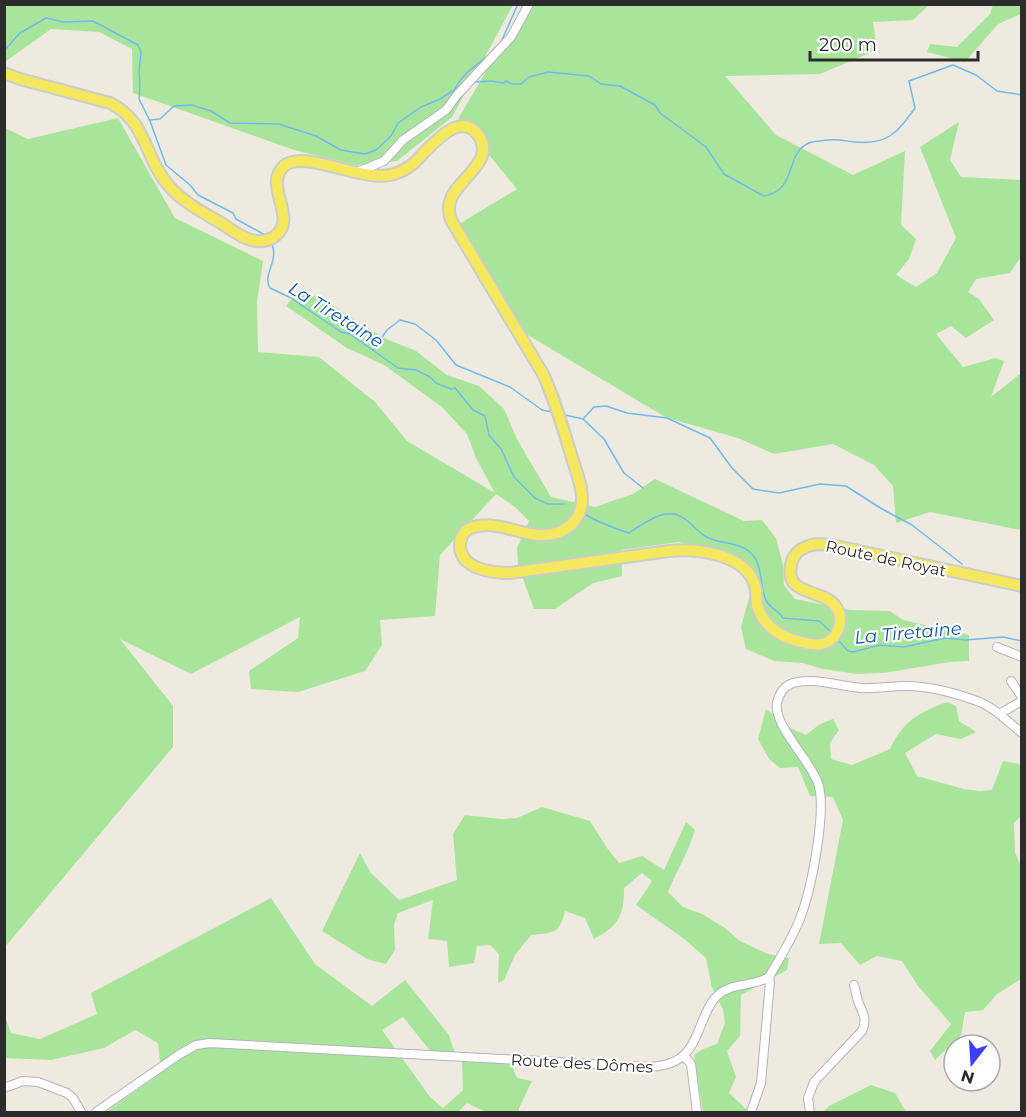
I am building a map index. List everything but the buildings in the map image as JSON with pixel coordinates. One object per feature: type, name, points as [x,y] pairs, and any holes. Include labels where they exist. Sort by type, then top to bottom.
[{"type":"main road","points":[[4,73],[110,104],[123,110],[138,128],[155,165],[169,186],[187,203],[247,239],[266,240],[277,234],[284,219],[276,183],[282,167],[289,162],[302,160],[355,173]]},
{"type":"main road","name":"Route de Royat","points":[[355,173],[376,177],[396,174],[416,161],[438,137],[458,127],[466,127],[475,131],[480,137],[483,152],[480,161],[453,194],[449,210],[451,220],[543,374],[553,396],[579,480],[582,503],[575,522],[569,527],[547,535],[497,526],[476,525],[463,533],[461,539],[461,553],[476,567],[487,571],[510,573],[688,549],[707,552],[740,565],[748,574],[755,585],[757,604],[763,619],[774,631],[808,643],[822,644],[834,636],[840,618],[838,609],[830,600],[805,591],[792,582],[790,567],[793,559],[804,548],[811,545],[831,545],[1022,586]]},
{"type":"street","points":[[355,173],[384,161],[403,140],[446,110],[511,37],[529,4]]},
{"type":"street","points":[[997,647],[1022,657]]},
{"type":"street","points":[[697,1113],[691,1064],[684,1056],[690,1049],[710,1004],[718,994],[729,987],[762,981],[769,977],[802,914],[816,846],[821,806],[818,784],[810,766],[780,724],[776,714],[779,695],[785,687],[793,683],[810,681],[862,688],[909,686],[933,688],[981,702],[1022,733]]},
{"type":"street","points":[[999,714],[1022,699],[1011,681]]},
{"type":"street","points":[[751,1113],[762,1073],[769,977]]},
{"type":"street","points":[[810,1113],[808,1098],[814,1082],[865,1025],[865,1017],[854,985]]},
{"type":"street","name":"Route des Dômes","points":[[96,1113],[180,1054],[196,1045],[210,1042],[649,1067],[672,1064],[684,1056]]},
{"type":"street","points":[[4,1088],[23,1081],[38,1082],[67,1093],[73,1098],[81,1113]]},
{"type":"green space","points":[[5,5],[513,5],[452,117],[397,161],[356,165],[294,150],[133,93],[132,49],[99,32],[51,29],[5,62]]},
{"type":"green space","points":[[522,5],[929,5],[913,20],[873,22],[877,50],[820,74],[725,76],[776,135],[853,175],[905,151],[901,225],[916,239],[909,259],[896,275],[916,287],[937,273],[956,238],[920,147],[959,122],[950,160],[961,177],[1021,180],[1021,257],[1010,273],[976,279],[968,292],[979,299],[994,320],[966,338],[951,326],[936,334],[963,367],[996,358],[1004,361],[991,397],[1021,373],[1021,530],[930,512],[896,523],[893,486],[874,465],[833,444],[774,454],[738,438],[667,418],[521,331],[459,224],[517,189],[489,155],[480,133],[458,119],[515,22]]},
{"type":"green space","points":[[993,5],[1021,5],[1021,14],[998,24],[965,62],[927,52],[930,44],[957,47],[990,14]]},
{"type":"green space","points":[[118,118],[175,218],[263,261],[257,302],[258,352],[319,357],[375,402],[407,441],[495,493],[476,458],[467,434],[442,407],[384,365],[347,348],[286,306],[298,292],[319,297],[384,338],[416,351],[447,375],[479,386],[504,409],[518,441],[551,497],[595,507],[633,494],[655,479],[744,521],[762,520],[776,538],[783,565],[784,585],[795,599],[850,610],[890,611],[903,620],[969,635],[969,661],[884,673],[857,674],[802,663],[774,661],[746,649],[741,627],[755,576],[733,556],[679,542],[621,550],[622,576],[593,583],[555,609],[534,609],[518,565],[517,548],[529,521],[515,507],[496,494],[440,555],[435,616],[380,620],[382,645],[365,671],[298,692],[251,689],[249,671],[298,638],[300,617],[191,674],[120,639],[173,706],[173,747],[5,947],[5,128],[28,139]]},
{"type":"green space","points":[[947,702],[956,706],[959,721],[976,732],[961,739],[936,734],[905,753],[917,776],[980,791],[992,790],[1003,761],[1019,764],[1022,770],[1021,816],[1014,823],[1015,852],[1021,867],[1021,979],[997,994],[983,1010],[965,1012],[961,1033],[944,1033],[951,1024],[918,986],[902,961],[877,956],[860,965],[841,943],[819,944],[843,820],[833,797],[810,796],[798,767],[780,768],[769,759],[758,739],[766,709],[790,728],[806,735],[820,724],[833,719],[839,730],[830,743],[831,759],[852,765],[890,749],[907,724],[928,710]]},
{"type":"green space","points":[[542,807],[590,821],[619,863],[642,856],[664,870],[686,822],[695,830],[668,892],[683,907],[702,914],[725,928],[740,941],[768,954],[789,958],[787,970],[741,995],[740,1036],[727,1051],[736,1077],[729,1093],[749,1112],[703,1112],[694,1055],[717,1044],[725,1023],[723,1009],[712,988],[706,958],[683,938],[636,905],[652,881],[642,873],[624,888],[621,913],[609,929],[594,939],[585,918],[565,911],[561,924],[554,931],[531,935],[515,955],[504,980],[498,983],[499,954],[490,945],[477,946],[474,963],[449,967],[447,941],[428,939],[433,900],[398,913],[394,925],[395,950],[386,964],[367,959],[322,931],[360,853],[371,873],[399,900],[457,880],[453,834],[465,815],[502,819],[517,818]]},
{"type":"green space","points":[[271,898],[315,964],[372,1006],[405,980],[449,1035],[455,1054],[432,1053],[403,1017],[382,1030],[430,1097],[443,1108],[463,1090],[462,1060],[511,1063],[517,1078],[532,1081],[519,1112],[486,1112],[467,1103],[458,1112],[106,1112],[161,1073],[158,1043],[135,1030],[104,1048],[51,1060],[5,1058],[4,1013],[11,1033],[40,1039],[97,1014],[91,993]]},
{"type":"green space","points":[[942,1036],[942,1053],[935,1060],[930,1051]]},
{"type":"green space","points":[[871,1085],[895,1093],[906,1112],[823,1112],[829,1106]]},
{"type":"waterway","points":[[501,42],[518,4]]},
{"type":"waterway","name":"La Tiretaine","points":[[4,51],[20,33],[46,18],[64,22],[93,21],[138,45],[141,52],[139,99],[150,121],[166,165],[190,185],[198,195],[233,213],[236,219],[265,235]]},
{"type":"waterway","points":[[454,90],[466,73],[492,52]]},
{"type":"waterway","points":[[474,82],[504,83],[506,81],[521,84],[529,77],[548,72],[589,76],[601,84],[620,86],[655,105],[660,113],[706,147],[724,174],[764,196],[782,187],[796,155],[809,143],[831,140],[866,142],[891,136],[915,108],[909,81],[953,65],[976,75],[997,91],[1022,95]]},
{"type":"waterway","points":[[150,120],[160,119],[174,106],[192,105],[211,111],[230,123],[279,124],[316,136],[341,150],[365,154],[376,150],[391,136],[398,123],[421,107],[459,87]]},
{"type":"waterway","name":"La Tiretaine","points":[[272,244],[274,256],[268,278],[270,288],[291,298],[341,332],[350,334],[398,368],[416,370],[436,383],[451,389],[455,388],[473,410],[485,416],[489,435],[501,449],[514,477],[535,498],[548,504],[564,504]]},
{"type":"waterway","points":[[373,350],[387,330],[400,320],[415,324],[436,340],[456,365],[510,387],[542,410],[552,412]]},
{"type":"waterway","points":[[565,415],[583,419],[594,407],[606,406],[627,413],[667,418],[710,438],[732,468],[753,489],[779,493],[820,484],[846,486],[912,525],[962,564]]},
{"type":"waterway","points":[[583,419],[604,439],[624,473],[643,488]]},
{"type":"waterway","name":"La Tiretaine","points":[[584,514],[629,533],[657,517],[666,514],[678,515],[705,536],[750,552],[758,563],[765,598],[783,618],[819,621],[831,632]]},
{"type":"waterway","name":"La Tiretaine","points":[[838,640],[848,651],[853,652],[880,645],[904,647],[945,638],[965,640],[1003,637],[1022,641]]}]
